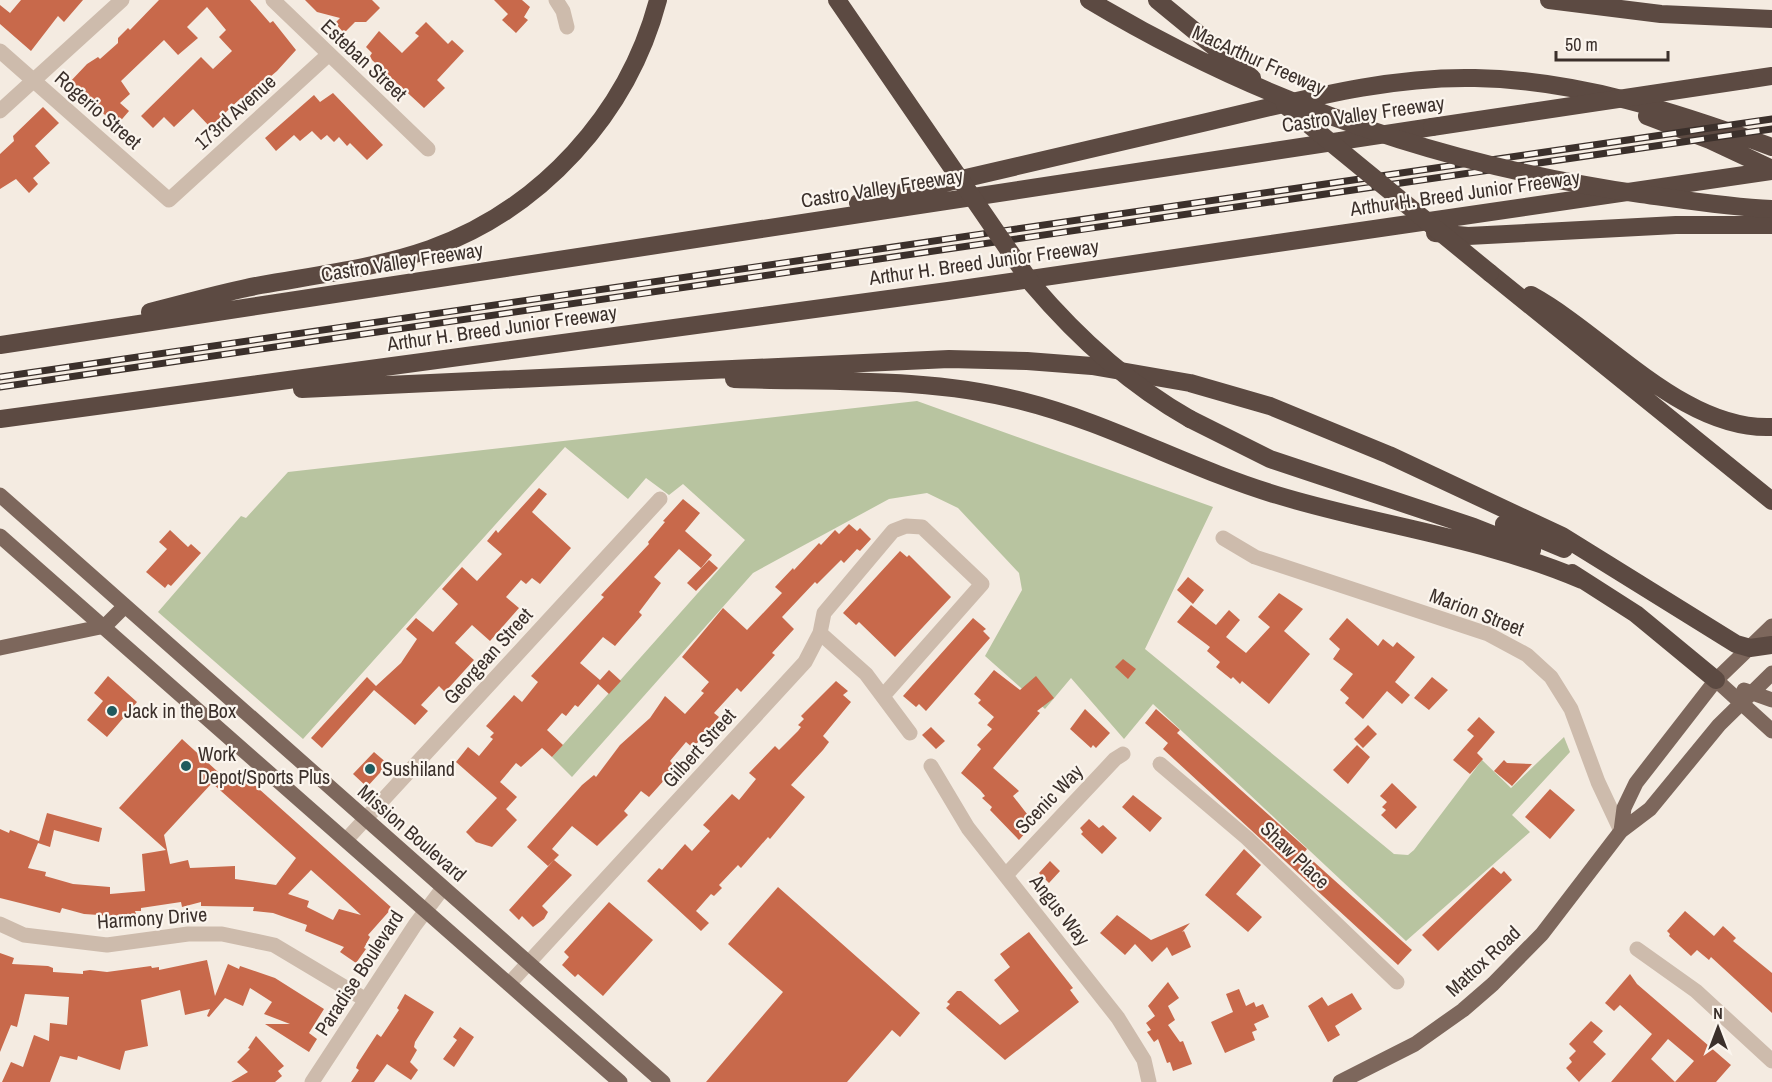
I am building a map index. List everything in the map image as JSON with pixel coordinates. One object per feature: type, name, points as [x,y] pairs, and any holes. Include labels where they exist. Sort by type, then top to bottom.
[{"type":"highway","points":[[64,336],[225,293],[399,258],[445,242],[489,221],[542,183],[593,131],[632,69],[658,0]]},
{"type":"highway","points":[[837,0],[1003,245],[1042,297],[1114,366],[1190,419],[1255,452],[1504,538],[1535,551],[1636,614],[1716,681]]},
{"type":"highway","name":"MacArthur Freeway","points":[[1089,0],[1156,38],[1243,81],[1303,106],[1395,139],[1489,165],[1552,179],[1684,202],[1772,209]]},
{"type":"highway","points":[[1157,0],[1772,501]]},
{"type":"highway","points":[[1549,0],[1630,11],[1767,18]]},
{"type":"highway","name":"Castro Valley Freeway","points":[[0,345],[1772,76]]},
{"type":"highway","points":[[716,237],[1379,84],[1477,78],[1560,87],[1659,108],[1772,147]]},
{"type":"highway","points":[[1560,87],[1684,129],[1772,170]]},
{"type":"highway","name":"Arthur H. Breed Junior Freeway","points":[[201,392],[1385,228],[1772,170]]},
{"type":"highway","points":[[1385,228],[1468,236],[1676,225],[1772,225]]},
{"type":"highway","points":[[1490,273],[1569,318],[1696,410],[1740,426],[1772,427]]},
{"type":"highway","points":[[0,419],[201,392],[949,359],[1044,362],[1166,378],[1221,390],[1270,406],[1389,455],[1562,536],[1730,640],[1750,648],[1772,645]]},
{"type":"highway","points":[[570,376],[917,386],[990,393],[1083,419],[1270,493],[1487,546],[1582,580]]},
{"type":"highway","points":[[1318,475],[1355,476],[1447,505],[1494,521],[1618,572]]},
{"type":"main road","name":"Mission Boulevard","points":[[0,495],[124,608],[663,1082]]},
{"type":"main road","points":[[0,536],[105,626],[620,1082]]},
{"type":"main road","points":[[0,648],[105,626],[124,608]]},
{"type":"main road","points":[[1621,831],[1624,808],[1636,783],[1716,681],[1772,626]]},
{"type":"main road","points":[[1621,831],[1650,809],[1702,745],[1772,673]]},
{"type":"main road","points":[[1716,681],[1772,700]]},
{"type":"main road","points":[[1716,681],[1772,731]]},
{"type":"main road","name":"Mattox Road","points":[[1343,1082],[1414,1044],[1463,1010],[1493,984],[1542,934],[1621,831]]},
{"type":"street","points":[[0,111],[122,0]]},
{"type":"street","name":"Esteban Street","points":[[273,0],[428,149]]},
{"type":"street","points":[[556,0],[563,11],[567,27]]},
{"type":"street","name":"Rogerio Street","points":[[0,51],[169,200]]},
{"type":"street","name":"173rd Avenue","points":[[169,200],[328,55]]},
{"type":"street","name":"Georgean Street","points":[[346,840],[660,499]]},
{"type":"street","name":"Gilbert Street","points":[[509,984],[805,662],[820,633],[824,613],[833,599],[893,531],[906,526],[922,527],[982,584],[883,696]]},
{"type":"street","name":"Marion Street","points":[[1223,538],[1255,557],[1488,634],[1527,655],[1551,678],[1570,709],[1598,782],[1621,831]]},
{"type":"street","points":[[820,633],[866,675],[910,733]]},
{"type":"street","name":"Scenic Way","points":[[1006,875],[1123,754]]},
{"type":"street","name":"Shaw Place","points":[[1160,764],[1247,838],[1397,982]]},
{"type":"street","name":"Angus Way","points":[[932,766],[968,828],[1118,1018],[1144,1060],[1149,1082]]},
{"type":"street","name":"Paradise Boulevard","points":[[312,1082],[443,888]]},
{"type":"street","name":"Harmony Drive","points":[[0,924],[24,934],[107,945],[188,933],[222,934],[254,940],[274,945],[366,1000]]},
{"type":"street","points":[[1638,949],[1696,991],[1772,1061]]},
{"type":"green space","points":[[917,401],[1213,507],[1145,649],[1394,854],[1408,855],[1414,850],[1482,760],[1511,788],[1564,737],[1570,752],[1512,815],[1530,832],[1406,941],[1153,704],[1124,739],[1071,678],[1045,709],[985,656],[1022,590],[1019,573],[958,508],[927,493],[889,499],[753,573],[572,777],[552,757],[745,540],[683,484],[669,495],[646,478],[628,499],[565,447],[303,739],[158,612],[241,516],[246,518],[288,472]]},
{"type":"building","points":[[21,0],[83,0],[64,22],[58,16],[31,51],[0,24],[0,5],[10,13]]},
{"type":"building","points":[[159,0],[250,0],[270,23],[273,21],[296,50],[277,71],[243,100],[241,98],[210,127],[193,109],[174,127],[164,117],[153,128],[141,116],[201,57],[213,69],[232,51],[219,37],[226,30],[207,7],[187,27],[198,38],[178,55],[164,40],[121,81],[130,94],[120,103],[129,111],[117,125],[68,84],[87,64],[98,57],[100,59],[118,43],[118,38],[128,28],[130,30]]},
{"type":"building","points":[[305,0],[372,0],[380,8],[366,22],[355,22],[344,33],[335,23],[340,18],[317,12]]},
{"type":"building","points":[[494,0],[522,0],[530,7],[524,17],[528,20],[516,33],[502,20],[508,14]]},
{"type":"building","points":[[426,22],[448,44],[452,40],[464,51],[437,80],[445,88],[424,108],[372,60],[370,56],[372,53],[366,47],[379,31],[402,53],[419,36],[415,33]]},
{"type":"building","points":[[333,93],[383,145],[367,160],[350,143],[347,146],[339,137],[334,142],[327,135],[321,140],[312,131],[300,141],[294,135],[276,151],[265,138],[314,95],[320,102]]},
{"type":"building","points":[[43,107],[59,123],[35,146],[50,163],[33,178],[38,184],[29,193],[16,179],[0,189],[0,154],[14,141],[13,136]]},
{"type":"building","points":[[539,488],[547,494],[532,512],[571,548],[540,584],[532,578],[526,584],[521,580],[506,597],[519,608],[490,641],[472,625],[455,643],[474,660],[445,692],[439,686],[421,705],[428,711],[415,725],[374,690],[322,748],[311,738],[367,677],[376,686],[401,663],[417,639],[406,629],[416,618],[433,632],[458,604],[442,589],[462,567],[477,581],[502,554],[487,541],[496,530],[498,533]]},
{"type":"building","points":[[683,499],[700,513],[685,531],[712,555],[701,568],[679,549],[654,577],[661,583],[639,612],[642,615],[615,646],[603,637],[580,663],[600,680],[609,670],[621,681],[609,694],[598,684],[578,707],[575,705],[566,716],[562,713],[547,730],[563,745],[552,757],[542,748],[521,767],[516,763],[500,782],[517,797],[506,809],[517,820],[492,847],[476,842],[466,832],[497,798],[456,762],[468,747],[479,756],[493,739],[490,737],[494,733],[486,726],[514,695],[522,702],[538,682],[531,676],[604,597],[601,595],[649,544],[648,542],[665,522],[663,521]]},
{"type":"building","points":[[849,524],[857,531],[860,528],[871,539],[860,551],[857,549],[844,563],[841,560],[817,584],[815,582],[782,617],[794,629],[772,653],[775,655],[741,692],[737,688],[714,713],[719,717],[693,748],[686,742],[670,761],[676,767],[649,797],[641,791],[624,811],[628,815],[597,846],[572,826],[552,849],[559,855],[548,866],[527,847],[582,785],[594,775],[596,777],[620,745],[650,718],[665,696],[685,714],[704,693],[701,691],[709,682],[682,657],[723,608],[747,630],[782,593],[775,587],[793,568],[794,570],[819,543],[821,545],[835,530],[839,534]]},
{"type":"building","points":[[170,530],[188,547],[191,544],[201,553],[171,586],[168,584],[165,588],[146,572],[167,549],[159,542]]},
{"type":"building","points":[[900,551],[907,557],[909,555],[951,597],[895,657],[859,622],[856,625],[843,613]]},
{"type":"building","points":[[709,560],[718,568],[696,591],[687,583]]},
{"type":"building","points":[[1188,577],[1204,590],[1193,604],[1177,590]]},
{"type":"building","points":[[1279,593],[1303,609],[1284,631],[1310,654],[1269,704],[1242,681],[1240,684],[1216,667],[1220,662],[1207,651],[1210,647],[1177,622],[1191,605],[1216,625],[1229,610],[1240,620],[1226,637],[1246,653],[1270,627],[1258,617]]},
{"type":"building","points":[[973,618],[986,629],[983,631],[990,638],[926,711],[919,704],[916,707],[903,696]]},
{"type":"building","points":[[1347,618],[1378,646],[1383,639],[1393,647],[1397,642],[1415,657],[1395,682],[1410,695],[1402,704],[1387,691],[1363,719],[1345,703],[1349,698],[1340,690],[1353,674],[1333,659],[1340,649],[1329,639]]},
{"type":"building","points":[[1123,659],[1136,669],[1128,679],[1115,667]]},
{"type":"building","points":[[994,670],[1020,690],[1036,676],[1054,698],[1037,711],[1040,713],[993,768],[1019,791],[1013,796],[1034,823],[1019,840],[990,810],[992,807],[982,798],[985,796],[980,790],[961,773],[981,749],[977,745],[992,729],[987,725],[994,717],[978,703],[981,700],[974,694]]},
{"type":"building","name":"Jack in the Box","points":[[108,676],[137,702],[107,737],[87,720],[103,701],[94,693]]},
{"type":"building","points":[[1432,677],[1448,690],[1429,710],[1414,698]]},
{"type":"building","points":[[836,681],[848,691],[843,695],[851,702],[823,736],[829,742],[791,785],[805,797],[770,839],[768,837],[741,868],[738,865],[719,885],[722,888],[714,896],[711,894],[696,911],[709,923],[701,931],[647,881],[659,868],[662,870],[685,844],[692,851],[710,831],[703,825],[732,794],[739,800],[756,779],[749,773],[775,746],[779,750],[798,731],[801,727],[798,725],[804,719],[801,716]]},
{"type":"building","points":[[1085,709],[1110,733],[1096,748],[1093,745],[1091,748],[1070,729]]},
{"type":"building","points":[[1156,709],[1180,730],[1177,733],[1307,849],[1304,853],[1412,950],[1398,965],[1163,749],[1168,743],[1145,723]]},
{"type":"building","points":[[1479,717],[1495,732],[1477,753],[1483,759],[1470,774],[1453,760],[1474,736],[1467,730]]},
{"type":"building","points":[[1368,725],[1377,734],[1363,748],[1354,739]]},
{"type":"building","points":[[931,727],[945,741],[936,749],[922,735]]},
{"type":"building","points":[[182,739],[229,782],[239,771],[392,908],[368,935],[370,937],[364,948],[366,949],[356,963],[340,952],[344,947],[305,931],[307,925],[273,913],[253,911],[254,907],[201,906],[201,902],[182,907],[181,902],[141,908],[141,911],[135,911],[136,914],[114,916],[84,914],[62,908],[60,913],[0,898],[0,829],[9,833],[10,830],[39,841],[47,813],[102,828],[99,842],[54,830],[50,847],[38,843],[28,868],[46,872],[45,876],[73,884],[110,887],[110,894],[145,891],[142,854],[166,850],[119,808]],"holes":[[[212,783],[296,858],[276,885],[235,879],[235,866],[190,868],[188,860],[170,864],[164,835]],[[311,870],[347,902],[361,915],[339,909],[333,920],[307,907],[309,901],[288,894]]]},
{"type":"building","points":[[1357,745],[1370,757],[1348,784],[1333,770]]},
{"type":"building","name":"Sushiland","points":[[374,752],[388,764],[367,787],[353,774]]},
{"type":"building","points":[[1504,760],[1507,763],[1532,764],[1512,786],[1494,771]]},
{"type":"building","points":[[1392,783],[1417,807],[1396,829],[1381,815],[1386,810],[1382,807],[1387,802],[1380,796]]},
{"type":"building","points":[[1550,789],[1575,810],[1550,839],[1525,817]]},
{"type":"building","points":[[1133,795],[1162,818],[1150,832],[1122,807]]},
{"type":"building","points":[[1089,819],[1099,828],[1103,825],[1117,838],[1102,854],[1081,834],[1083,832],[1080,828]]},
{"type":"building","points":[[1244,849],[1261,865],[1236,894],[1262,917],[1248,932],[1205,895]]},
{"type":"building","points":[[554,860],[572,875],[542,906],[548,912],[544,919],[533,927],[522,916],[519,920],[509,910]]},
{"type":"building","points":[[1050,861],[1060,871],[1049,883],[1039,873]]},
{"type":"building","points":[[1493,867],[1501,874],[1504,871],[1512,880],[1438,951],[1422,935]]},
{"type":"building","points":[[778,887],[920,1013],[900,1037],[892,1030],[847,1082],[706,1082],[783,992],[728,944]]},
{"type":"building","points":[[609,902],[653,940],[603,996],[578,974],[575,977],[562,965],[569,957],[564,952]]},
{"type":"building","points":[[1685,911],[1714,936],[1723,926],[1736,938],[1733,941],[1772,973],[1772,1013],[1711,957],[1709,960],[1697,950],[1691,956],[1669,936],[1667,931]]},
{"type":"building","points":[[1117,915],[1151,940],[1190,923],[1182,932],[1184,931],[1191,947],[1172,956],[1167,947],[1152,962],[1135,944],[1125,955],[1100,933]]},
{"type":"building","points":[[1029,932],[1073,988],[1070,990],[1079,1002],[1005,1060],[946,1008],[950,1004],[947,1002],[957,991],[961,991],[1000,1025],[1019,1011],[994,980],[1010,967],[1000,954]]},
{"type":"building","points":[[0,953],[14,958],[12,964],[48,966],[53,968],[53,972],[83,974],[83,971],[90,970],[107,972],[151,966],[152,968],[159,967],[159,970],[207,960],[215,996],[228,964],[275,978],[324,1009],[309,1033],[317,1039],[309,1052],[265,1024],[290,1024],[264,1014],[272,1002],[250,988],[243,1006],[225,998],[209,1017],[207,1016],[210,1009],[185,1015],[180,990],[141,1000],[148,1046],[125,1051],[120,1070],[78,1056],[77,1060],[60,1056],[50,1082],[2,1082],[11,1062],[23,1067],[34,1035],[49,1041],[50,1023],[67,1025],[69,997],[25,994],[17,1027],[11,1025],[0,1052]]},
{"type":"building","points":[[1630,974],[1637,984],[1731,1065],[1716,1082],[1675,1082],[1611,1082],[1652,1034],[1620,1005],[1614,1011],[1605,1003]],"holes":[[[1668,1039],[1694,1061],[1675,1082],[1651,1059]]]},
{"type":"building","points":[[1168,982],[1179,998],[1168,1006],[1175,1020],[1168,1025],[1180,1042],[1183,1041],[1192,1064],[1173,1071],[1170,1062],[1167,1063],[1158,1039],[1154,1042],[1147,1032],[1151,1030],[1146,1023],[1155,1016],[1148,1006]]},
{"type":"building","points":[[1239,989],[1246,1006],[1254,1002],[1256,1007],[1263,1004],[1269,1017],[1254,1024],[1257,1030],[1252,1032],[1255,1040],[1225,1053],[1211,1022],[1233,1012],[1226,994]]},
{"type":"building","points":[[1352,993],[1362,1009],[1335,1026],[1340,1035],[1328,1042],[1308,1006],[1322,997],[1328,1006]]},
{"type":"building","points":[[405,994],[434,1012],[415,1042],[414,1047],[417,1050],[410,1062],[418,1070],[411,1080],[387,1064],[374,1082],[351,1082],[359,1070],[356,1068],[358,1063],[377,1034],[381,1037],[399,1010],[397,1008]]},
{"type":"building","points":[[1591,1021],[1603,1031],[1593,1042],[1606,1054],[1579,1082],[1566,1068],[1572,1062],[1569,1058],[1576,1051],[1569,1044]]},
{"type":"building","points":[[460,1027],[474,1037],[454,1067],[443,1059],[457,1040],[453,1037]]},
{"type":"building","points":[[256,1036],[284,1066],[278,1071],[282,1076],[275,1082],[231,1082],[248,1072],[237,1062],[250,1049],[248,1048]]},
{"type":"railway","points":[[0,377],[1772,119]]},
{"type":"railway","points":[[0,387],[1772,129]]},
{"type":"place","name":"Jack in the Box","points":[[112,711]]},
{"type":"place","name":"Work Depot/Sports Plus","points":[[186,766]]},
{"type":"place","name":"Sushiland","points":[[370,769]]}]
